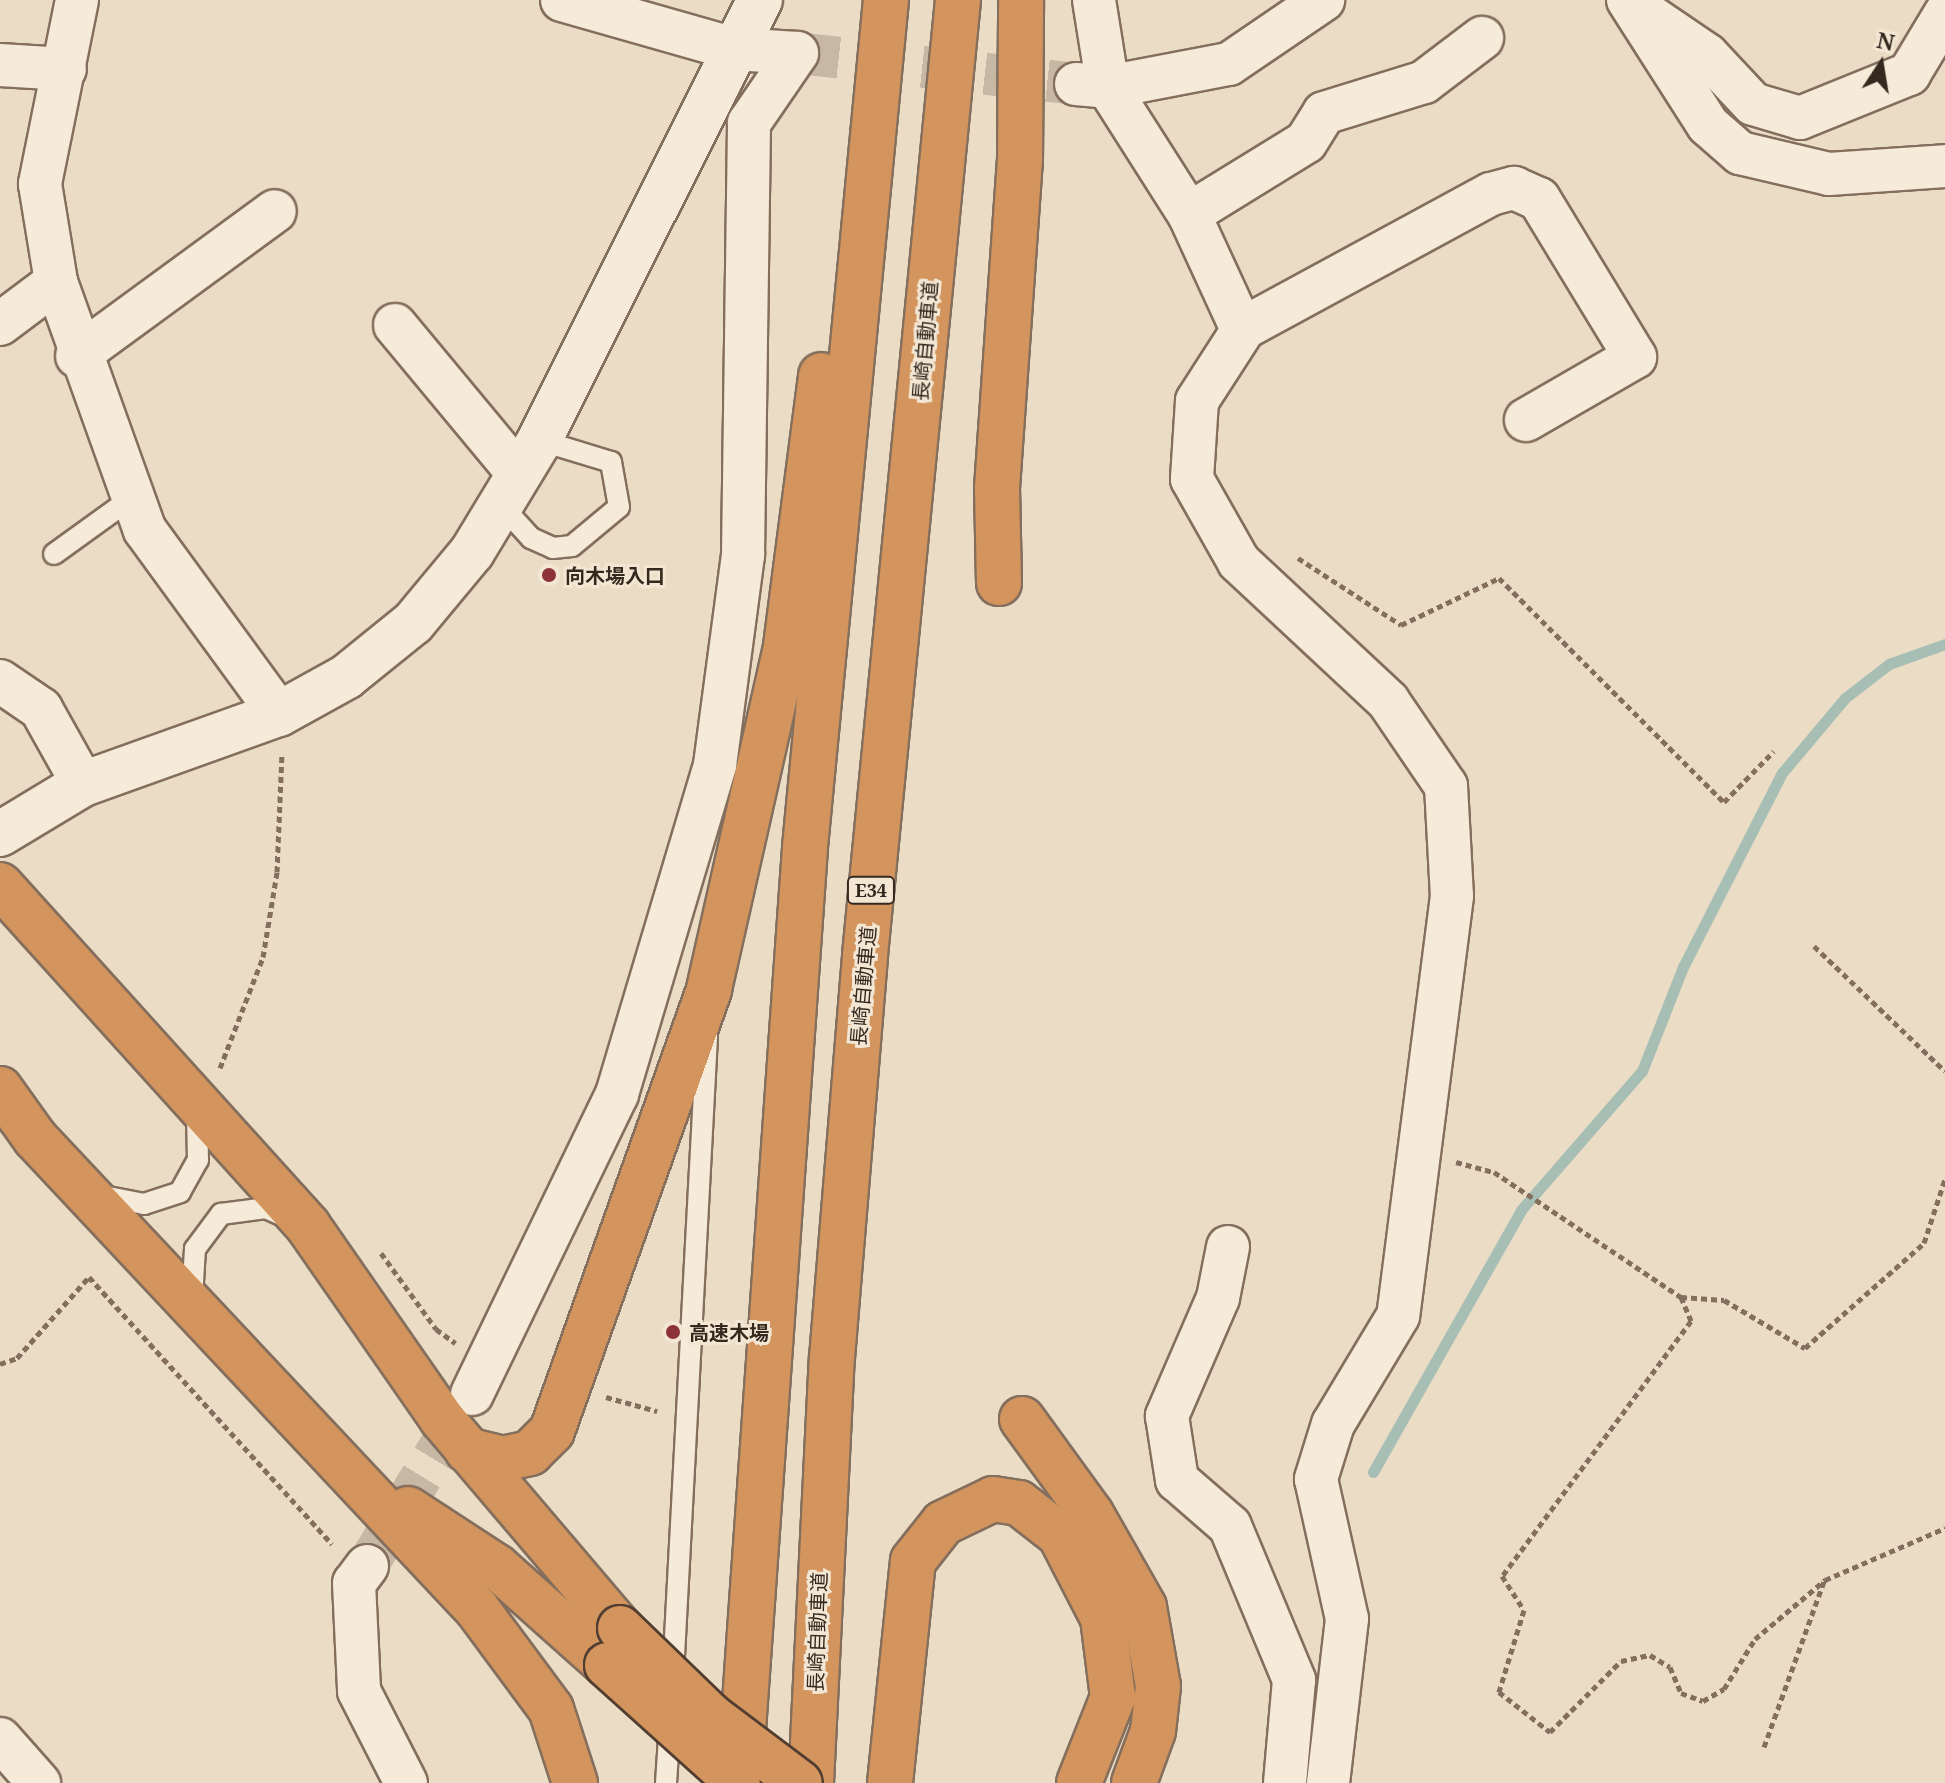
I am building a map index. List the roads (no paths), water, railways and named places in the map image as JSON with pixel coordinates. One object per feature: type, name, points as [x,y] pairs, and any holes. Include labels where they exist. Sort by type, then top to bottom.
[{"type":"highway","points":[[467,1450],[502,1459],[530,1453],[552,1431],[709,989],[786,646],[869,0]]},
{"type":"highway","points":[[739,1783],[805,847],[886,0]]},
{"type":"highway","name":"長崎自動車道","points":[[811,1783],[832,1358],[858,1033],[958,0]]},
{"type":"highway","points":[[999,583],[997,488],[1020,161],[1021,0]]},
{"type":"highway","points":[[0,885],[213,1092],[467,1450],[614,1646],[739,1783]]},
{"type":"highway","points":[[0,1089],[83,1189],[359,1478],[477,1609],[551,1709],[575,1783]]},
{"type":"highway","points":[[1022,1419],[1091,1514],[1144,1607],[1158,1686],[1153,1731],[1134,1783]]},
{"type":"highway","points":[[359,1478],[614,1646],[800,1783]]},
{"type":"highway","points":[[890,1783],[913,1561],[943,1523],[993,1499],[1019,1503],[1060,1535],[1103,1618],[1113,1697],[1079,1783]]},
{"type":"street","points":[[77,0],[40,184],[56,282],[77,356],[133,497],[176,582],[279,714]]},
{"type":"street","points":[[480,1380],[617,1094],[715,765],[743,555],[749,123],[797,53],[734,49],[562,0]]},
{"type":"street","points":[[0,834],[83,784],[279,714],[346,677],[413,623],[519,472],[760,0]]},
{"type":"street","points":[[1094,0],[1092,86],[1189,214],[1244,328]]},
{"type":"street","points":[[1092,86],[1229,64],[1323,0]]},
{"type":"street","points":[[1631,2],[1707,55],[1753,104],[1800,118],[1909,74],[1945,14]]},
{"type":"street","points":[[1631,2],[1708,125],[1740,153],[1829,174],[1945,166]]},
{"type":"street","points":[[1189,214],[1306,142],[1324,113],[1424,82],[1482,38]]},
{"type":"street","points":[[0,65],[65,69]]},
{"type":"street","points":[[1328,1783],[1347,1619],[1316,1479],[1333,1424],[1398,1316],[1452,896],[1446,786],[1388,701],[1239,562],[1192,479],[1197,401],[1244,328],[1514,188],[1539,199],[1635,357],[1526,420]]},
{"type":"street","points":[[77,356],[275,211]]},
{"type":"street","points":[[0,324],[56,282]]},
{"type":"street","points":[[395,325],[519,472]]},
{"type":"street","points":[[0,681],[41,709],[83,784]]},
{"type":"street","points":[[1228,1247],[1218,1298],[1167,1416],[1177,1480],[1230,1526],[1294,1680],[1285,1783]]},
{"type":"street","points":[[367,1566],[354,1583],[359,1691],[406,1783]]},
{"type":"street","points":[[0,1739],[39,1783]]},
{"type":"lane","points":[[611,462],[619,507],[572,546],[553,548],[531,538],[519,472],[611,462]]},
{"type":"lane","points":[[54,554],[133,497]]},
{"type":"lane","points":[[666,1783],[709,989]]},
{"type":"lane","points":[[83,1189],[144,1204],[180,1192],[198,1160],[213,1092]]},
{"type":"lane","points":[[192,1303],[195,1249],[221,1214],[266,1208],[308,1226]]},
{"type":"waterway","points":[[1373,1472],[1521,1210],[1642,1071],[1683,967],[1782,773],[1845,698],[1889,664],[1945,644]]},
{"type":"tunnel","points":[[797,53],[1076,84]]},
{"type":"tunnel","points":[[367,1566],[469,1399]]},
{"type":"place","name":"向木場入口","points":[[549,575]]},
{"type":"place","name":"高速木場","points":[[673,1332]]}]
